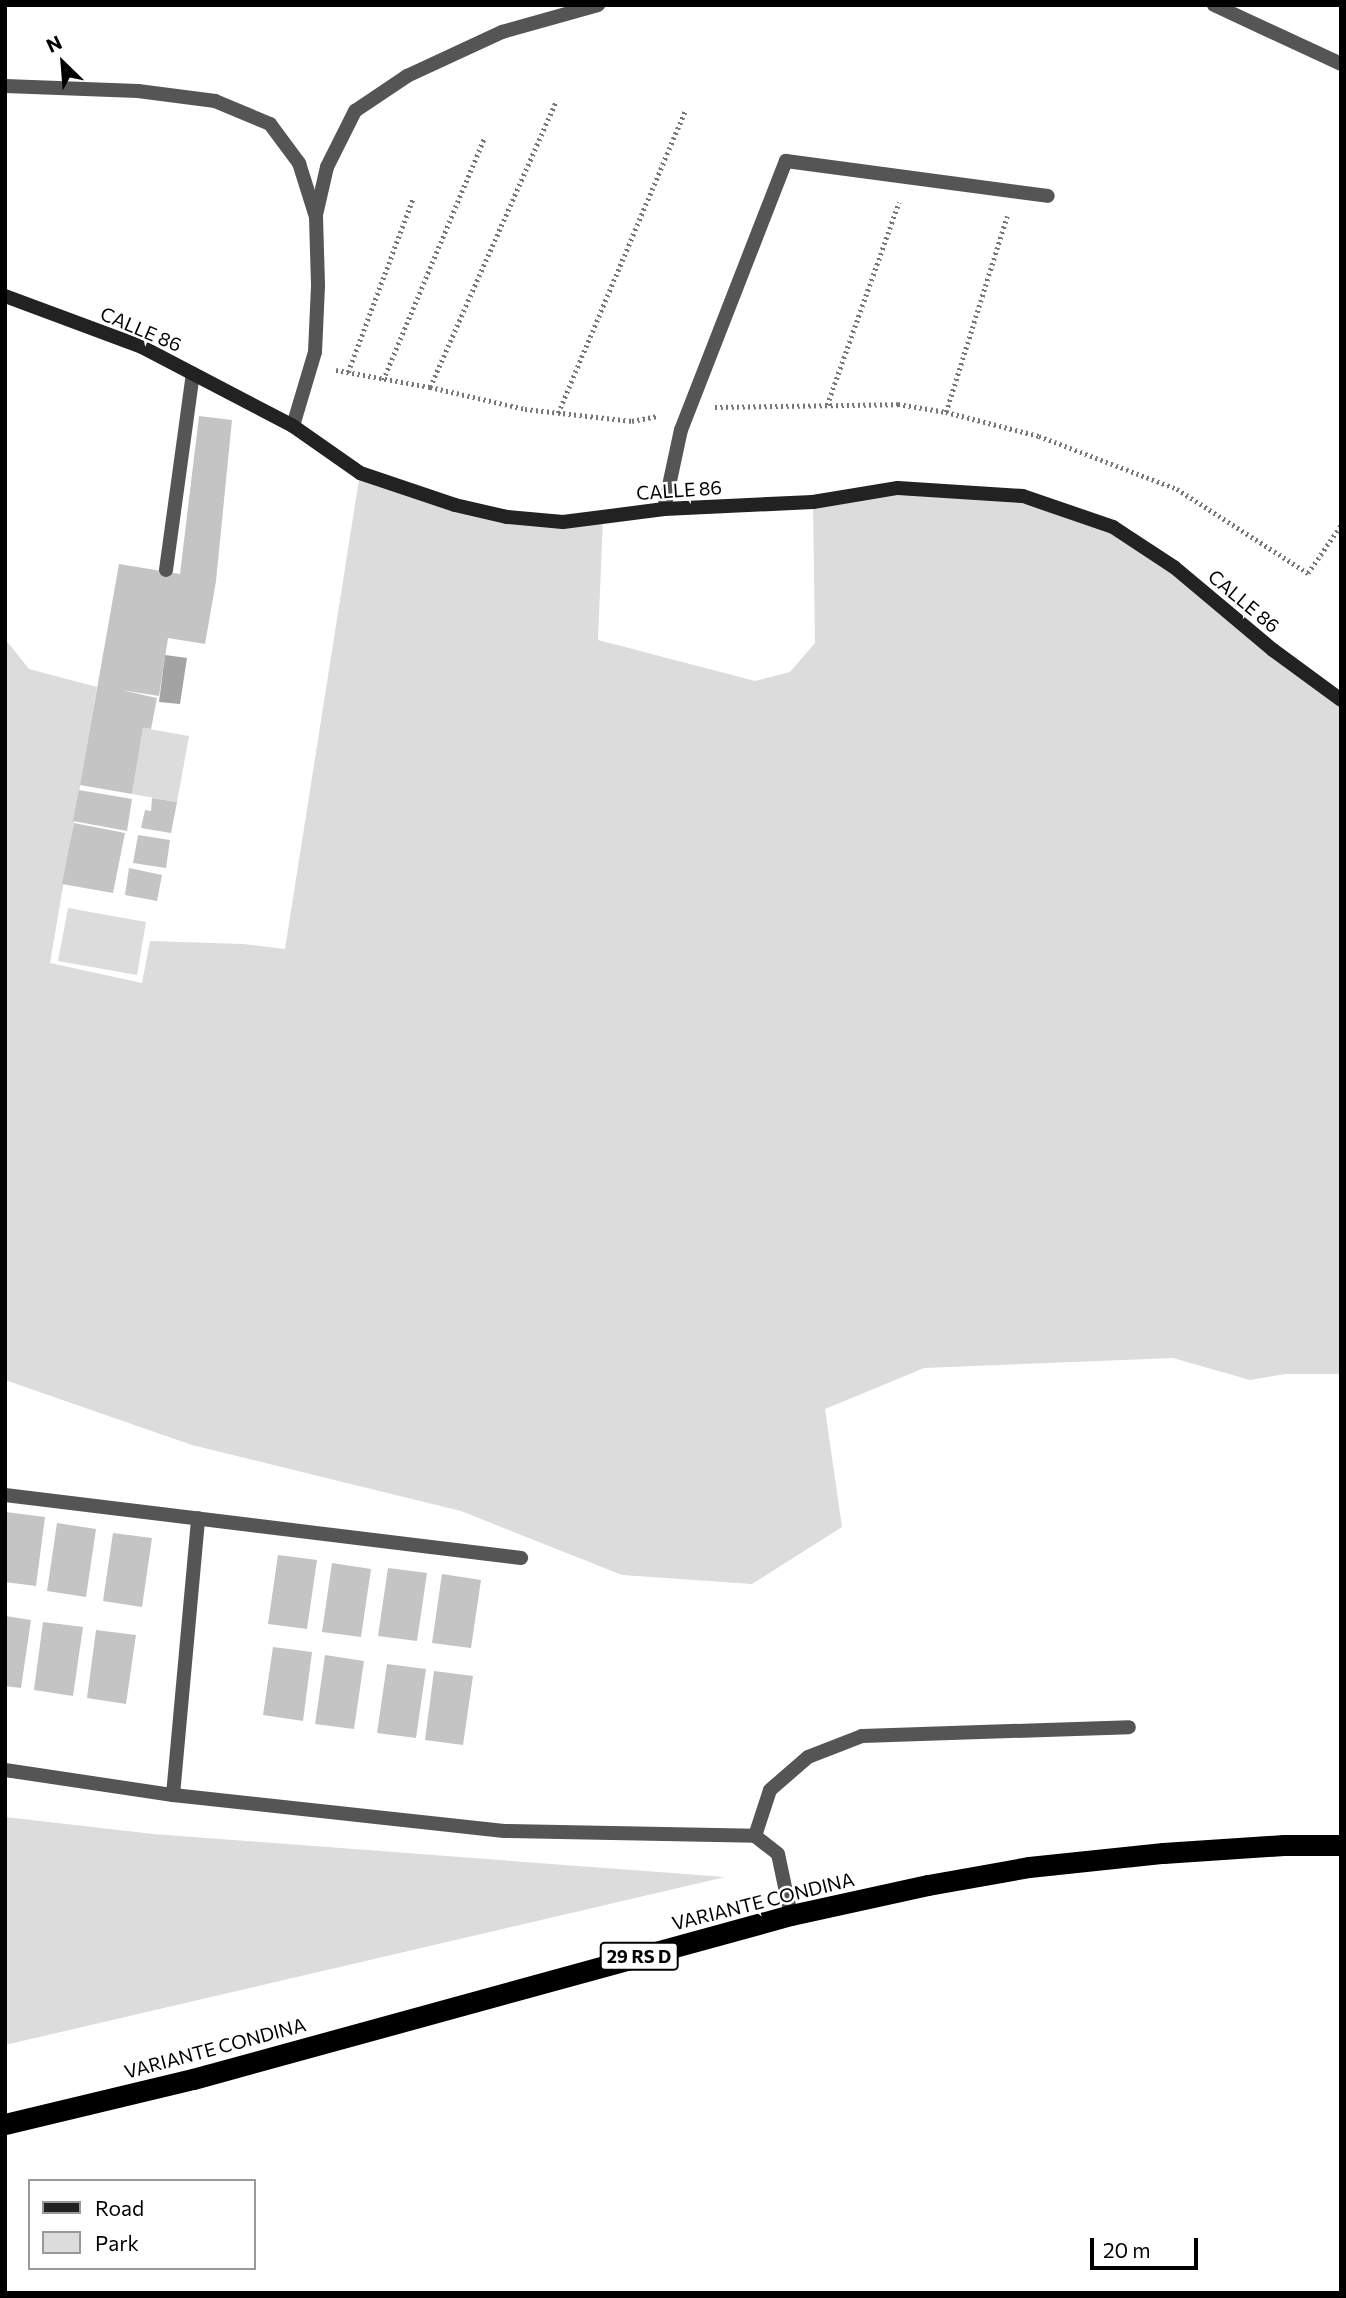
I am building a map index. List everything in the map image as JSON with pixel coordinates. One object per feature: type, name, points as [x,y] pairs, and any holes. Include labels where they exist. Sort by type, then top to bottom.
[{"type":"highway","name":"VARIANTE CONDINA","points":[[5,2124],[194,2079],[791,1915],[1029,1867],[1163,1853],[1284,1845],[1341,1845]]},
{"type":"main road","name":"CALLE 86","points":[[5,296],[142,347],[293,426],[360,473],[456,505],[507,517],[563,522],[664,509],[813,502],[898,488],[1023,496],[1113,527],[1174,567],[1273,650],[1341,700]]},
{"type":"street","points":[[293,426],[315,352],[318,286],[316,217],[327,167],[355,111],[407,76],[502,32],[598,5]]},
{"type":"street","points":[[1214,5],[1341,64]]},
{"type":"street","points":[[5,86],[138,91],[215,101],[270,124],[299,163],[316,217]]},
{"type":"street","points":[[664,509],[688,410],[786,161],[1048,196]]},
{"type":"street","points":[[166,570],[193,374]]},
{"type":"street","points":[[5,1495],[521,1558]]},
{"type":"street","points":[[173,1795],[198,1518]]},
{"type":"street","points":[[755,1836],[770,1790],[808,1757],[862,1736],[1129,1727]]},
{"type":"street","points":[[5,1770],[173,1795],[504,1831],[755,1836],[778,1854],[791,1915]]},
{"type":"path","points":[[430,387],[556,101]]},
{"type":"path","points":[[558,413],[685,111]]},
{"type":"path","points":[[383,380],[484,139]]},
{"type":"path","points":[[827,405],[908,177]]},
{"type":"path","points":[[946,412],[1015,191]]},
{"type":"path","points":[[413,198],[348,372],[525,409],[632,421],[706,407],[898,404],[946,412],[1040,436],[1177,489],[1308,573],[1341,525]]},
{"type":"green space","points":[[360,473],[479,510],[603,517],[598,640],[755,681],[790,672],[815,643],[813,502],[941,491],[1055,508],[1154,554],[1341,698],[1341,1374],[1285,1374],[1250,1380],[1173,1358],[924,1368],[825,1409],[842,1527],[752,1584],[622,1575],[461,1511],[192,1445],[5,1380],[5,639],[29,669],[97,687],[50,963],[142,983],[150,941],[243,944],[285,949]]},
{"type":"green space","points":[[143,728],[189,736],[177,802],[132,794]]},
{"type":"green space","points":[[68,908],[146,922],[137,975],[58,961]]},
{"type":"green space","points":[[5,1817],[153,1834],[725,1877],[5,2045]]},
{"type":"shaded area","points":[[165,655],[187,658],[180,704],[159,702]]},
{"type":"building","points":[[199,416],[232,420],[216,581],[205,644],[168,638],[159,696],[121,690],[157,698],[151,729],[143,728],[132,794],[80,785],[119,564],[180,574]]},
{"type":"building","points":[[79,790],[132,799],[127,831],[73,821]]},
{"type":"building","points":[[152,798],[177,802],[171,833],[141,828],[145,810],[151,811]]},
{"type":"building","points":[[74,823],[125,833],[113,893],[62,884]]},
{"type":"building","points":[[138,835],[170,840],[166,868],[133,863]]},
{"type":"building","points":[[129,868],[162,875],[157,901],[125,895]]},
{"type":"building","points":[[6,1512],[45,1517],[36,1586],[5,1582]]},
{"type":"building","points":[[57,1523],[96,1529],[86,1597],[47,1591]]},
{"type":"building","points":[[113,1533],[152,1538],[142,1607],[103,1601]]},
{"type":"building","points":[[278,1555],[317,1560],[307,1629],[268,1624]]},
{"type":"building","points":[[332,1563],[371,1569],[361,1637],[322,1632]]},
{"type":"building","points":[[388,1568],[427,1573],[417,1641],[378,1636]]},
{"type":"building","points":[[442,1574],[481,1580],[471,1648],[432,1643]]},
{"type":"building","points":[[5,1616],[31,1620],[21,1688],[5,1686]]},
{"type":"building","points":[[43,1622],[83,1627],[73,1696],[34,1690]]},
{"type":"building","points":[[96,1630],[136,1635],[126,1704],[87,1698]]},
{"type":"building","points":[[273,1647],[312,1652],[303,1721],[263,1715]]},
{"type":"building","points":[[325,1655],[364,1661],[354,1729],[315,1724]]},
{"type":"building","points":[[387,1664],[426,1669],[416,1738],[377,1733]]},
{"type":"building","points":[[434,1671],[473,1676],[463,1745],[425,1740]]}]
